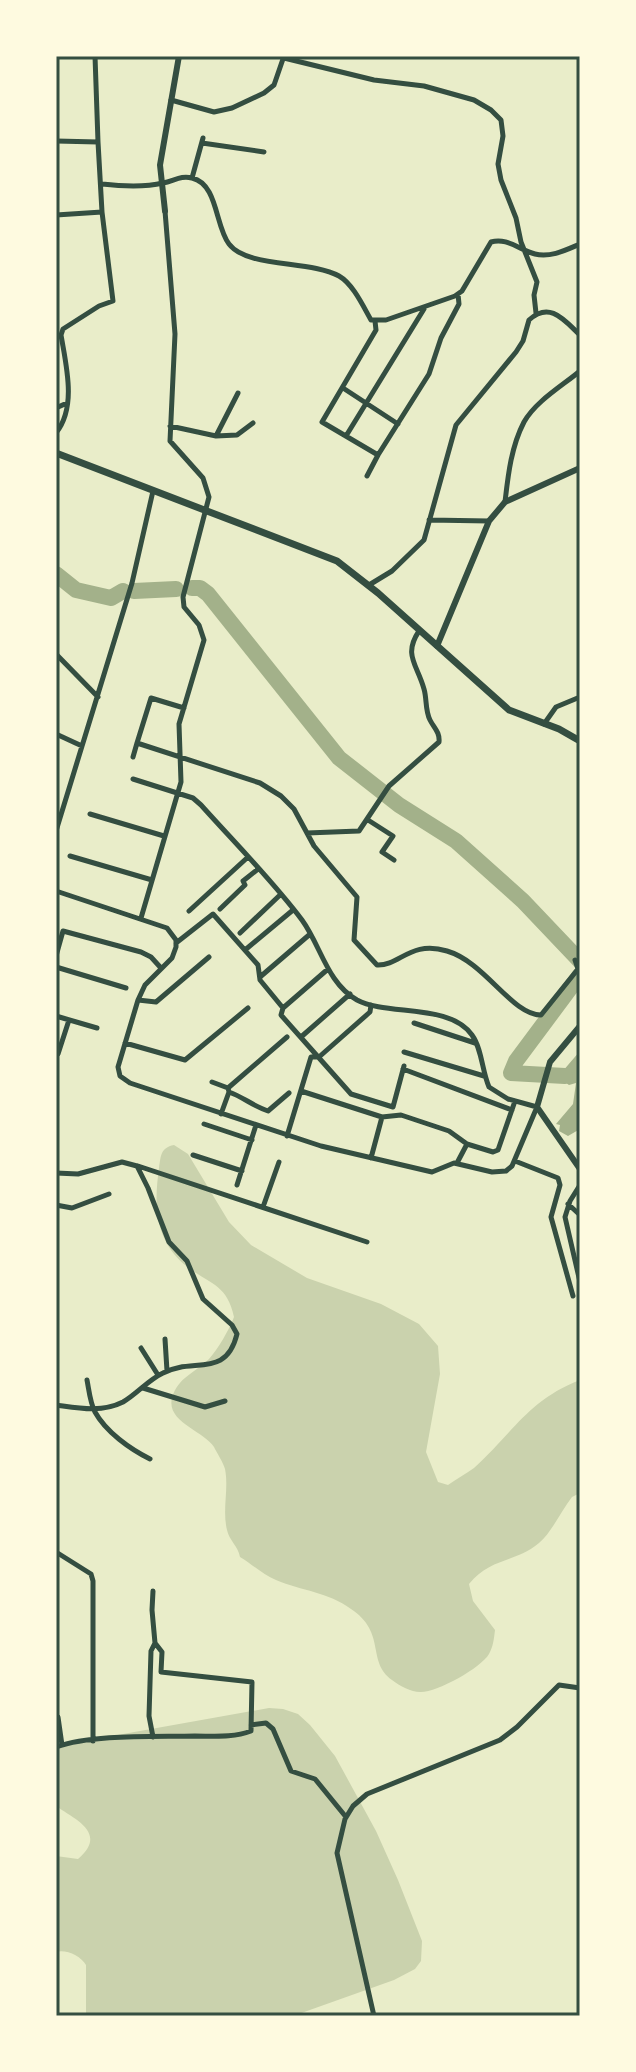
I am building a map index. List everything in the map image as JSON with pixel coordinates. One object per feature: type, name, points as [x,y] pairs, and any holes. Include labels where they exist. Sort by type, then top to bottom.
[{"type":"main road","points":[[56,453],[337,561],[369,585],[509,710],[580,741]]},
{"type":"street","points":[[56,433],[65,422],[67,403],[63,329],[99,306],[113,301],[102,212],[95,56]]},
{"type":"street","points":[[141,918],[182,778],[179,724],[204,640],[203,632],[184,607],[183,597],[207,511],[208,489],[203,478],[170,441],[175,334],[160,165],[179,56]]},
{"type":"street","points":[[171,100],[214,112],[232,108],[274,85],[284,57],[374,80],[424,86],[474,100],[501,120],[503,136],[498,164],[537,282],[534,295],[536,313]]},
{"type":"street","points":[[192,178],[203,140],[264,152]]},
{"type":"street","points":[[56,141],[98,142]]},
{"type":"street","points":[[102,184],[161,184],[181,176],[192,178],[209,191],[220,227],[236,251],[251,258],[315,267],[340,277],[349,285],[371,320],[375,321],[424,308],[458,293],[491,242],[506,241],[526,251],[547,255],[580,244]]},
{"type":"street","points":[[56,215],[102,212]]},
{"type":"street","points":[[367,476],[429,374],[441,338],[459,304],[458,293]]},
{"type":"street","points":[[346,436],[424,308]]},
{"type":"street","points":[[369,585],[392,571],[424,540],[456,425],[516,352],[529,320],[536,313],[555,312],[580,335]]},
{"type":"street","points":[[375,321],[376,330],[322,422],[378,455]]},
{"type":"street","points":[[505,502],[510,464],[524,423],[563,383],[580,371]]},
{"type":"street","points":[[343,388],[398,424]]},
{"type":"street","points":[[216,436],[238,393]]},
{"type":"street","points":[[56,408],[67,403]]},
{"type":"street","points":[[170,426],[216,436],[237,435],[253,423]]},
{"type":"street","points":[[437,646],[489,521],[505,502],[580,468]]},
{"type":"street","points":[[56,831],[132,583],[153,491]]},
{"type":"street","points":[[429,520],[489,521]]},
{"type":"street","points":[[306,833],[359,831],[389,786],[439,742],[440,735],[428,717],[424,690],[412,660],[411,644],[420,630]]},
{"type":"street","points":[[56,654],[98,698]]},
{"type":"street","points":[[544,724],[556,707],[580,697]]},
{"type":"street","points":[[133,757],[151,698],[184,708]]},
{"type":"street","points":[[56,734],[82,746]]},
{"type":"street","points":[[137,743],[260,783],[294,809],[314,846],[357,897],[354,940],[377,965],[386,964],[417,949],[449,951],[475,964],[523,1011],[541,1015],[578,969],[575,960]]},
{"type":"street","points":[[133,779],[193,798],[304,923],[328,969],[356,1000],[428,1013],[468,1030],[476,1043],[489,1087],[495,1093],[537,1107],[580,1169]]},
{"type":"street","points":[[90,814],[164,836]]},
{"type":"street","points":[[368,820],[393,836],[382,852],[394,860]]},
{"type":"street","points":[[70,856],[152,880]]},
{"type":"street","points":[[189,911],[248,857]]},
{"type":"street","points":[[220,909],[245,885],[243,881],[258,869]]},
{"type":"street","points":[[56,891],[141,918],[167,928],[173,934],[176,944],[172,958],[145,985],[138,1000],[118,1067],[120,1076],[130,1083],[287,1136],[371,1158],[432,1172],[457,1163],[500,1172],[512,1166],[537,1107],[550,1062],[580,1026]]},
{"type":"street","points":[[240,933],[280,895]]},
{"type":"street","points":[[245,950],[293,910]]},
{"type":"street","points":[[176,944],[213,914],[258,965],[259,977],[283,1008]]},
{"type":"street","points":[[56,956],[63,931],[141,952],[161,968]]},
{"type":"street","points":[[259,977],[309,935]]},
{"type":"street","points":[[138,1000],[156,1002],[209,957]]},
{"type":"street","points":[[56,967],[126,988]]},
{"type":"street","points":[[328,969],[283,1008],[281,1015],[351,1094],[393,1107],[404,1067],[512,1110]]},
{"type":"street","points":[[301,1037],[350,994]]},
{"type":"street","points":[[287,1136],[311,1057],[319,1057],[370,1012],[371,1005]]},
{"type":"street","points":[[125,1043],[185,1060],[248,1008]]},
{"type":"street","points":[[56,1016],[97,1028]]},
{"type":"street","points":[[57,1055],[69,1020]]},
{"type":"street","points":[[414,1023],[476,1043]]},
{"type":"street","points":[[221,1114],[228,1090],[287,1037]]},
{"type":"street","points":[[404,1052],[485,1077]]},
{"type":"street","points":[[212,1082],[253,1106],[268,1111],[289,1093]]},
{"type":"street","points":[[301,1091],[382,1117],[401,1115],[449,1131],[467,1144],[493,1152],[498,1150],[515,1101]]},
{"type":"street","points":[[371,1158],[382,1117]]},
{"type":"street","points":[[204,1124],[252,1140]]},
{"type":"street","points":[[237,1185],[256,1125]]},
{"type":"street","points":[[457,1163],[467,1144]]},
{"type":"street","points":[[193,1155],[242,1171]]},
{"type":"street","points":[[515,1161],[558,1178],[560,1185],[551,1217],[573,1296]]},
{"type":"street","points":[[56,1173],[78,1174],[122,1162],[367,1242]]},
{"type":"street","points":[[263,1207],[279,1162]]},
{"type":"street","points":[[56,1405],[93,1409],[122,1402],[158,1375],[181,1366],[214,1364],[235,1345],[237,1334],[232,1325],[203,1299],[187,1261],[169,1242],[137,1166]]},
{"type":"street","points":[[580,1185],[568,1204],[565,1217],[580,1282]]},
{"type":"street","points":[[56,1205],[72,1208],[109,1194]]},
{"type":"street","points":[[568,1204],[580,1215]]},
{"type":"street","points":[[572,1250],[580,1251]]},
{"type":"street","points":[[165,1339],[167,1371]]},
{"type":"street","points":[[141,1348],[158,1375]]},
{"type":"street","points":[[87,1380],[93,1409],[120,1440],[150,1459]]},
{"type":"street","points":[[142,1388],[205,1407],[225,1401]]},
{"type":"street","points":[[56,1552],[91,1574],[93,1581],[93,1741]]},
{"type":"street","points":[[153,1591],[155,1643],[151,1651],[149,1716],[153,1737]]},
{"type":"street","points":[[59,1718],[59,1746],[153,1737],[237,1736],[251,1731],[252,1682],[161,1672],[162,1652],[155,1643]]},
{"type":"street","points":[[374,2016],[337,1853],[346,1817],[367,1794],[500,1740],[559,1685],[580,1688]]},
{"type":"street","points":[[251,1725],[266,1723],[273,1729],[291,1771],[315,1779],[346,1817]]},
{"type":"shaded area","points":[[580,1051],[580,1129],[568,1136],[559,1131],[560,1125],[556,1124],[573,1104],[576,1083],[569,1085],[559,1078],[548,1080],[550,1073],[562,1072]]},
{"type":"shaded area","points":[[174,1145],[188,1154],[229,1222],[251,1245],[307,1278],[381,1304],[419,1324],[438,1346],[440,1374],[426,1452],[438,1482],[448,1485],[474,1468],[547,1397],[580,1380],[580,1493],[572,1497],[539,1543],[494,1564],[469,1584],[473,1601],[495,1633],[489,1654],[458,1679],[427,1691],[409,1690],[384,1672],[369,1628],[351,1609],[315,1592],[271,1578],[240,1557],[227,1530],[223,1463],[209,1441],[180,1420],[172,1406],[178,1385],[212,1355],[234,1317],[227,1297],[216,1285],[175,1255],[162,1232],[157,1208],[159,1168],[164,1150]]},
{"type":"shaded area","points":[[269,1708],[298,1714],[335,1756],[376,1831],[398,1880],[422,1941],[421,1961],[415,1969],[394,1980],[293,2016],[86,2016],[86,1965],[73,1954],[56,1952],[56,1856],[78,1859],[90,1842],[86,1828],[56,1806],[56,1746]]},
{"type":"waterway","points":[[56,574],[76,590],[111,598],[123,591]]},
{"type":"waterway","points":[[192,588],[200,588],[208,594],[339,758],[399,805],[456,841],[523,901],[580,961]]},
{"type":"waterway","points":[[134,591],[176,589]]},
{"type":"waterway","points":[[565,1076],[511,1073],[516,1061],[580,975]]}]
